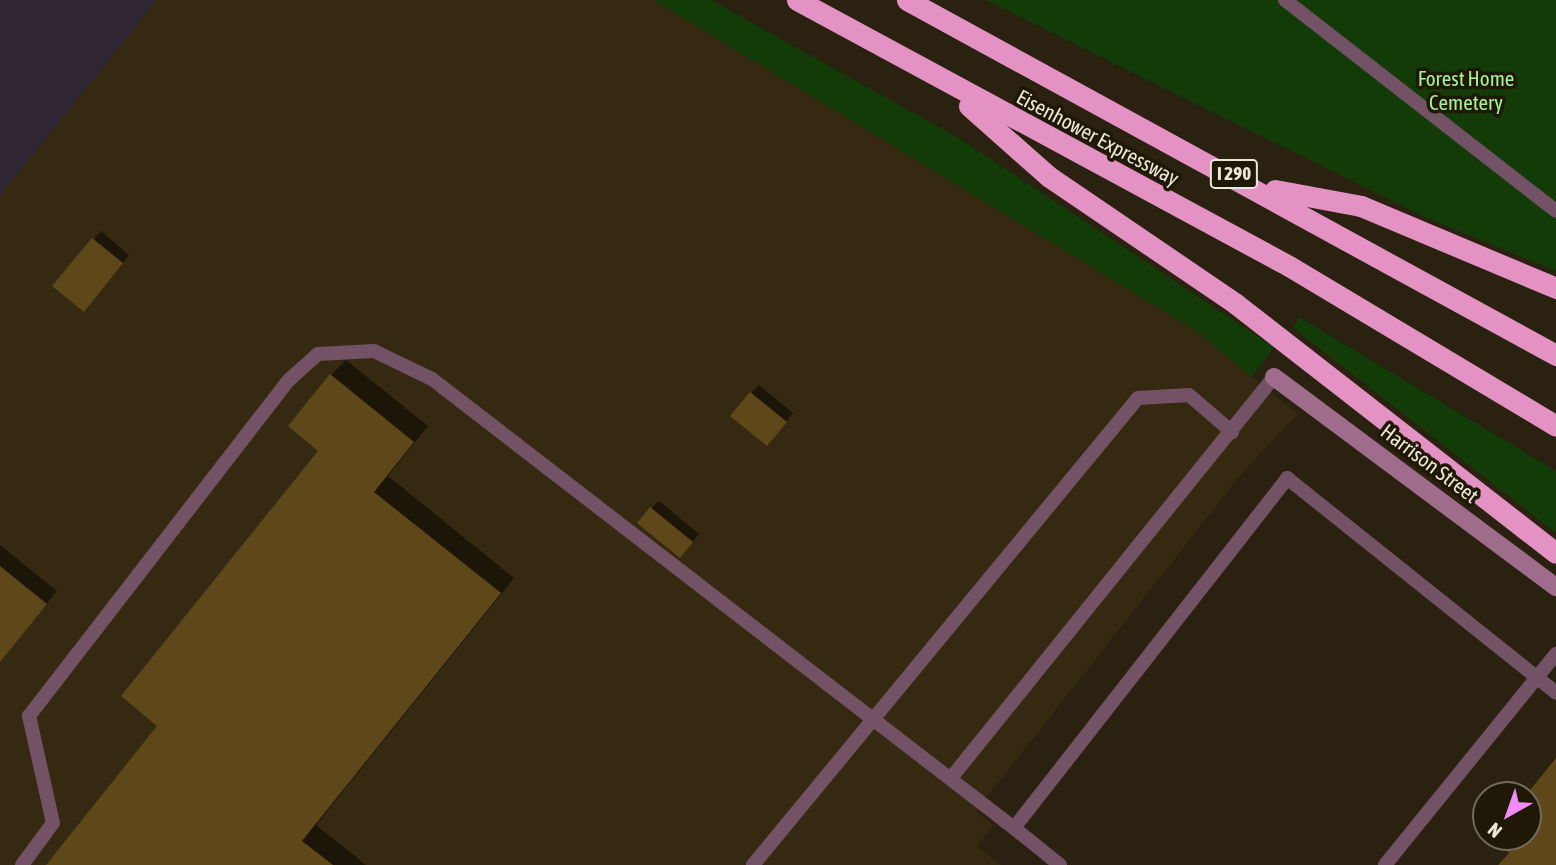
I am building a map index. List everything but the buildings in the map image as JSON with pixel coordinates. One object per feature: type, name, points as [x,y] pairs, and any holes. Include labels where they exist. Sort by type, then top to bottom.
[{"type":"highway","name":"Eisenhower Expressway","points":[[796,0],[944,84],[1289,266],[1556,426]]},
{"type":"highway","name":"Eisenhower Expressway","points":[[907,0],[1257,186],[1556,355]]},
{"type":"highway","points":[[944,84],[1048,176],[1236,304],[1556,553]]},
{"type":"highway","points":[[1257,186],[1361,206],[1556,288]]},
{"type":"street","name":"Harrison Street","points":[[1274,377],[1556,587]]},
{"type":"lane","points":[[1285,0],[1556,211]]},
{"type":"lane","points":[[22,865],[53,823],[29,716],[289,380],[317,354],[374,351],[432,379],[1060,865]]},
{"type":"lane","points":[[951,778],[1274,377]]},
{"type":"lane","points":[[752,865],[1138,398],[1189,395],[1232,432]]},
{"type":"lane","points":[[1014,828],[1287,478],[1556,694]]},
{"type":"lane","points":[[1385,865],[1556,654]]},
{"type":"shaded area","points":[[0,0],[157,0],[0,196]]},
{"type":"shaded area","points":[[157,0],[654,0],[1195,330],[1298,414],[1243,472],[976,811],[993,825],[977,846],[1001,865],[0,865],[0,196]]},
{"type":"green space","points":[[654,0],[711,0],[959,138],[1274,347],[1252,377],[1195,330]]},
{"type":"green space","name":"Forest Home Cemetery","points":[[986,0],[1556,0],[1556,271],[1427,218]]},
{"type":"green space","points":[[1299,317],[1556,471],[1556,533],[1293,328]]}]
